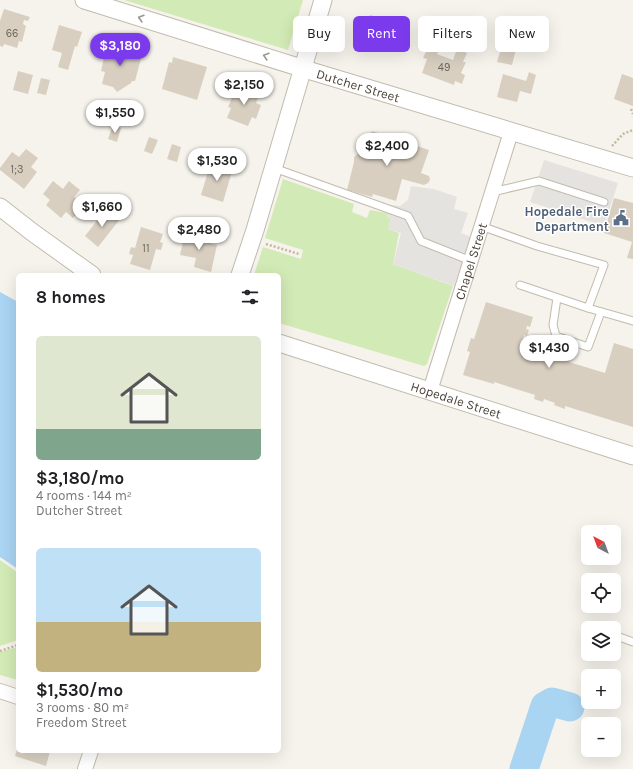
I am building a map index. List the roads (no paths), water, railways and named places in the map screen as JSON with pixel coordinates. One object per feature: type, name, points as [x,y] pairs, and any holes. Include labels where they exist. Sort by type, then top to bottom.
[{"type":"street","name":"Dutcher Street","points":[[84,0],[511,132],[633,168]]},
{"type":"street","points":[[241,273],[274,168],[323,0]]},
{"type":"street","name":"Chapel Street","points":[[430,391],[511,132]]},
{"type":"street","points":[[0,207],[89,273]]},
{"type":"street","name":"Hopedale Street","points":[[281,344],[633,456]]},
{"type":"street","points":[[1,694],[16,697]]},
{"type":"street","points":[[86,769],[90,753]]},
{"type":"lane","points":[[274,168],[408,216],[421,241],[471,261]]},
{"type":"lane","points":[[492,192],[539,181],[604,202]]},
{"type":"lane","points":[[481,226],[537,246],[604,265],[588,308]]},
{"type":"lane","points":[[520,285],[588,308],[633,321]]},
{"type":"lane","points":[[557,298],[553,325],[556,336],[588,347],[601,312]]},
{"type":"lane","points":[[621,638],[633,642]]},
{"type":"water","points":[[0,292],[16,301],[16,568],[0,557]]},
{"type":"waterway","points":[[524,769],[545,706],[552,702],[570,707]]},
{"type":"place","name":"Hopedale Fire Department","points":[[621,218]]}]
